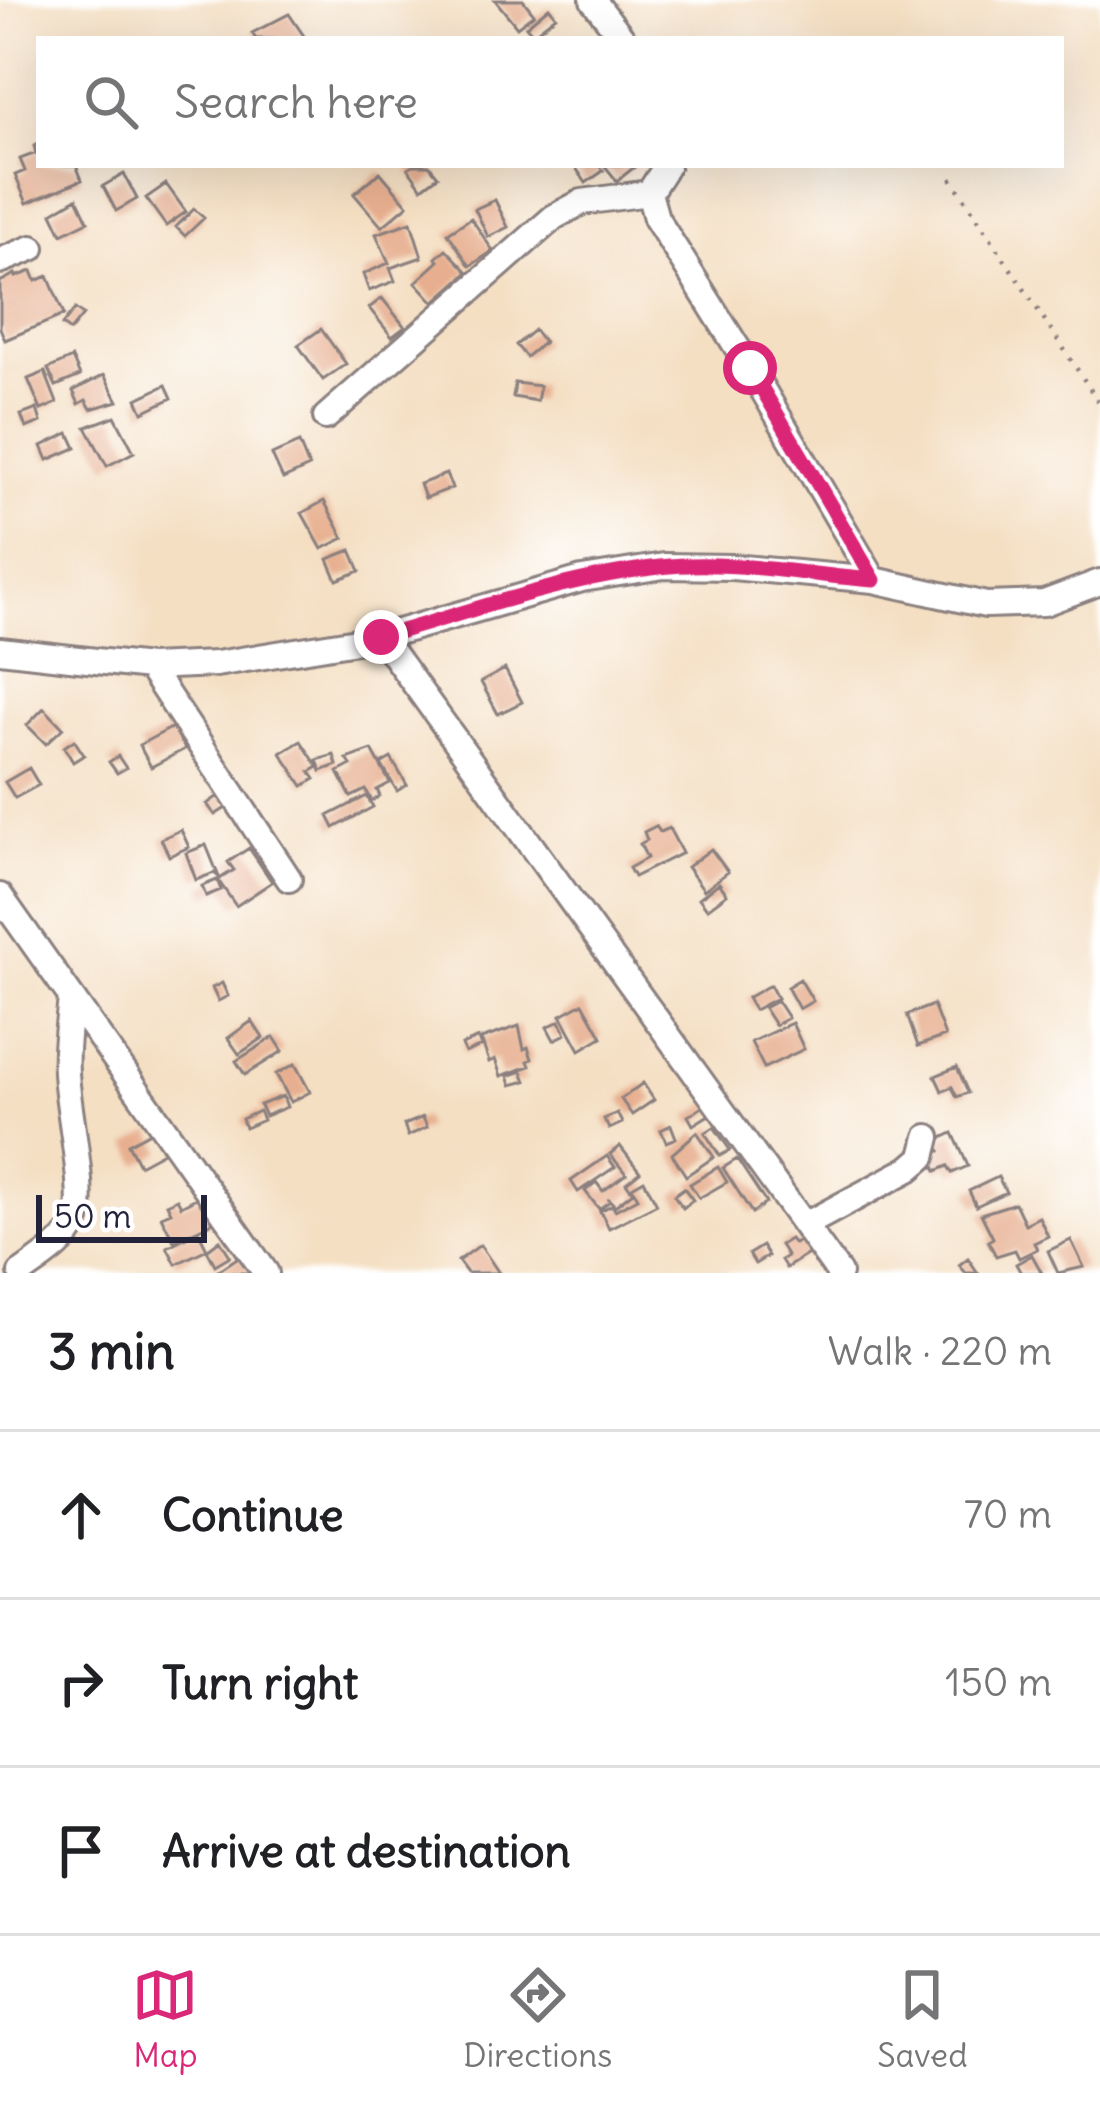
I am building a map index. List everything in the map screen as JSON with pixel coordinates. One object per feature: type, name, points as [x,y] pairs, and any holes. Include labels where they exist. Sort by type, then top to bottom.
[{"type":"street","points":[[592,0],[621,36]]},
{"type":"street","points":[[665,168],[649,193],[656,218],[874,580]]},
{"type":"street","points":[[326,417],[554,217],[582,202],[649,193]]},
{"type":"street","points":[[0,261],[32,248]]},
{"type":"street","points":[[0,650],[149,667],[216,664],[381,637],[582,579],[664,566],[874,580],[986,605],[1044,603],[1100,582]]},
{"type":"street","points":[[381,637],[839,1273]]},
{"type":"street","points":[[149,667],[289,879]]},
{"type":"street","points":[[0,896],[266,1273]]},
{"type":"street","points":[[21,1273],[63,1241],[77,1221],[82,1200],[66,1082],[71,997]]},
{"type":"street","points":[[805,1225],[909,1169],[923,1157],[928,1137]]},
{"type":"path","points":[[951,178],[1100,404]]},
{"type":"building","points":[[495,0],[523,0],[534,14],[517,27]]},
{"type":"building","points":[[549,7],[556,16],[533,34],[526,26]]},
{"type":"building","points":[[289,14],[304,36],[254,36],[252,33]]},
{"type":"building","points":[[36,153],[36,168],[77,168],[82,180],[27,203],[15,175],[25,171],[20,159]]},
{"type":"building","points":[[408,168],[431,168],[438,176],[422,188]]},
{"type":"building","points":[[576,168],[601,168],[603,171],[586,183]]},
{"type":"building","points":[[606,168],[633,168],[617,181]]},
{"type":"building","points":[[380,172],[408,205],[382,227],[354,194]]},
{"type":"building","points":[[124,174],[137,199],[116,211],[103,186]]},
{"type":"building","points":[[166,184],[186,212],[166,226],[146,198]]},
{"type":"building","points":[[77,198],[88,221],[62,234],[52,213]]},
{"type":"building","points":[[495,200],[508,227],[488,237],[475,209]]},
{"type":"building","points":[[194,209],[204,218],[185,236],[176,227]]},
{"type":"building","points":[[471,218],[493,251],[470,266],[448,233]]},
{"type":"building","points":[[411,222],[422,257],[390,268],[395,281],[369,291],[363,274],[389,263],[376,234]]},
{"type":"building","points":[[446,249],[468,272],[434,302],[416,282]]},
{"type":"building","points":[[32,271],[36,281],[48,276],[64,315],[5,340],[0,328],[0,282]]},
{"type":"building","points":[[382,298],[405,327],[392,337],[369,308]]},
{"type":"building","points":[[75,309],[83,315],[70,331],[62,325]]},
{"type":"building","points":[[321,329],[346,364],[323,380],[298,345]]},
{"type":"building","points":[[534,330],[544,342],[526,357],[516,345]]},
{"type":"building","points":[[72,358],[80,376],[56,386],[48,369]]},
{"type":"building","points":[[45,372],[57,403],[41,410],[28,379]]},
{"type":"building","points":[[104,375],[118,401],[91,409],[86,400],[79,404],[73,391]]},
{"type":"building","points":[[515,383],[540,386],[537,401],[513,397]]},
{"type":"building","points":[[166,385],[172,398],[143,412],[137,399]]},
{"type":"building","points":[[37,409],[41,422],[26,428],[21,415]]},
{"type":"building","points":[[115,416],[134,452],[107,466],[86,427]]},
{"type":"building","points":[[69,433],[76,448],[48,460],[42,446]]},
{"type":"building","points":[[299,443],[309,467],[283,479],[272,455]]},
{"type":"building","points":[[446,474],[452,488],[425,498],[420,484]]},
{"type":"building","points":[[324,501],[344,538],[322,549],[302,513]]},
{"type":"building","points":[[351,550],[360,571],[337,580],[328,559]]},
{"type":"building","points":[[505,669],[522,702],[498,714],[481,682]]},
{"type":"building","points":[[44,708],[63,728],[46,744],[27,725]]},
{"type":"building","points":[[173,727],[185,749],[151,767],[139,745]]},
{"type":"building","points":[[74,740],[84,755],[73,762],[64,747]]},
{"type":"building","points":[[301,741],[318,767],[310,772],[315,779],[303,786],[281,753]]},
{"type":"building","points":[[372,750],[390,783],[377,790],[380,796],[372,801],[366,790],[351,797],[338,772],[351,765],[347,759]]},
{"type":"building","points":[[334,755],[337,765],[321,771],[317,760]]},
{"type":"building","points":[[118,756],[126,768],[117,773],[109,762]]},
{"type":"building","points":[[391,758],[407,785],[397,791],[381,764]]},
{"type":"building","points":[[29,768],[39,785],[15,798],[5,782]]},
{"type":"building","points":[[221,794],[229,806],[215,815],[207,804]]},
{"type":"building","points":[[367,796],[373,807],[334,828],[328,816]]},
{"type":"building","points":[[656,826],[660,832],[669,828],[682,853],[634,877],[629,868],[647,858],[640,844],[647,840],[644,832]]},
{"type":"building","points":[[181,830],[189,847],[169,856],[161,839]]},
{"type":"building","points":[[206,845],[219,877],[214,873],[196,880],[186,853]]},
{"type":"building","points":[[249,848],[272,882],[236,906],[218,880],[234,870],[228,862]]},
{"type":"building","points":[[711,849],[728,872],[704,890],[687,867]]},
{"type":"building","points":[[217,880],[221,890],[206,896],[202,886]]},
{"type":"building","points":[[719,883],[727,894],[707,909],[699,898]]},
{"type":"building","points":[[800,979],[813,1001],[799,1009],[787,987]]},
{"type":"building","points":[[222,983],[228,996],[218,1001],[212,988]]},
{"type":"building","points":[[770,985],[777,998],[754,1010],[747,998]]},
{"type":"building","points":[[777,1001],[788,1018],[775,1025],[764,1008]]},
{"type":"building","points":[[583,1003],[602,1037],[580,1050],[561,1015]]},
{"type":"building","points":[[933,1005],[945,1036],[918,1046],[907,1015]]},
{"type":"building","points":[[252,1021],[263,1038],[239,1054],[228,1038]]},
{"type":"building","points":[[560,1021],[566,1034],[554,1040],[547,1027]]},
{"type":"building","points":[[792,1023],[804,1049],[764,1068],[751,1042]]},
{"type":"building","points":[[519,1026],[524,1049],[528,1047],[532,1059],[530,1066],[501,1076],[495,1059],[489,1062],[481,1039]]},
{"type":"building","points":[[274,1037],[283,1051],[245,1075],[236,1061]]},
{"type":"building","points":[[478,1038],[481,1046],[465,1053],[462,1045]]},
{"type":"building","points":[[295,1064],[310,1092],[291,1102],[276,1074]]},
{"type":"building","points":[[957,1067],[968,1093],[957,1097],[952,1087],[942,1091],[935,1076]]},
{"type":"building","points":[[522,1071],[526,1081],[511,1085],[508,1076]]},
{"type":"building","points":[[643,1083],[654,1100],[632,1115],[621,1099]]},
{"type":"building","points":[[283,1096],[287,1107],[265,1116],[260,1105]]},
{"type":"building","points":[[709,1103],[715,1111],[693,1125],[688,1116]]},
{"type":"building","points":[[259,1111],[263,1120],[245,1128],[242,1119]]},
{"type":"building","points":[[617,1113],[622,1123],[609,1129],[604,1119]]},
{"type":"building","points":[[423,1117],[427,1127],[408,1136],[404,1125]]},
{"type":"building","points":[[671,1125],[676,1138],[666,1142],[661,1130]]},
{"type":"building","points":[[714,1127],[730,1150],[720,1156],[705,1133]]},
{"type":"building","points":[[152,1131],[163,1152],[139,1165],[128,1144]]},
{"type":"building","points":[[697,1132],[714,1157],[686,1176],[672,1154]]},
{"type":"building","points":[[953,1133],[968,1166],[952,1173],[948,1166],[936,1171],[929,1155],[940,1151],[936,1141]]},
{"type":"building","points":[[620,1146],[640,1172],[626,1183],[633,1192],[615,1206],[608,1198],[599,1209],[585,1191],[596,1182],[603,1191],[626,1174],[610,1154]]},
{"type":"building","points":[[607,1156],[615,1167],[578,1192],[571,1181]]},
{"type":"building","points":[[737,1159],[766,1203],[752,1213],[723,1168]]},
{"type":"building","points":[[718,1167],[727,1182],[699,1198],[690,1184]]},
{"type":"building","points":[[998,1177],[1006,1192],[976,1206],[969,1191]]},
{"type":"building","points":[[644,1180],[657,1204],[609,1228],[600,1211],[612,1205],[615,1210],[638,1198],[632,1187]]},
{"type":"building","points":[[684,1188],[693,1200],[683,1208],[674,1195]]},
{"type":"building","points":[[200,1196],[213,1222],[174,1241],[161,1216],[171,1212],[167,1204],[177,1199],[181,1206]]},
{"type":"building","points":[[1015,1203],[1025,1224],[1039,1217],[1048,1236],[1034,1243],[1037,1249],[1019,1258],[1015,1250],[996,1256],[981,1214]]},
{"type":"building","points":[[198,1231],[207,1249],[176,1264],[167,1247]]},
{"type":"building","points":[[790,1239],[794,1244],[801,1240],[810,1253],[786,1268],[781,1260],[787,1256],[780,1245]]},
{"type":"building","points":[[220,1240],[230,1256],[215,1265],[207,1250]]},
{"type":"building","points":[[1071,1240],[1084,1267],[1058,1273],[1048,1251]]},
{"type":"building","points":[[480,1245],[499,1273],[467,1273],[458,1261]]},
{"type":"building","points":[[762,1246],[768,1256],[755,1264],[749,1254]]},
{"type":"building","points":[[1032,1255],[1042,1273],[1021,1273],[1016,1264]]},
{"type":"building","points":[[240,1256],[251,1273],[215,1273]]},
{"type":"building","points":[[968,1258],[978,1273],[966,1273],[959,1265]]},
{"type":"route","points":[[381,637],[582,579],[664,566],[874,580],[750,368]]}]
